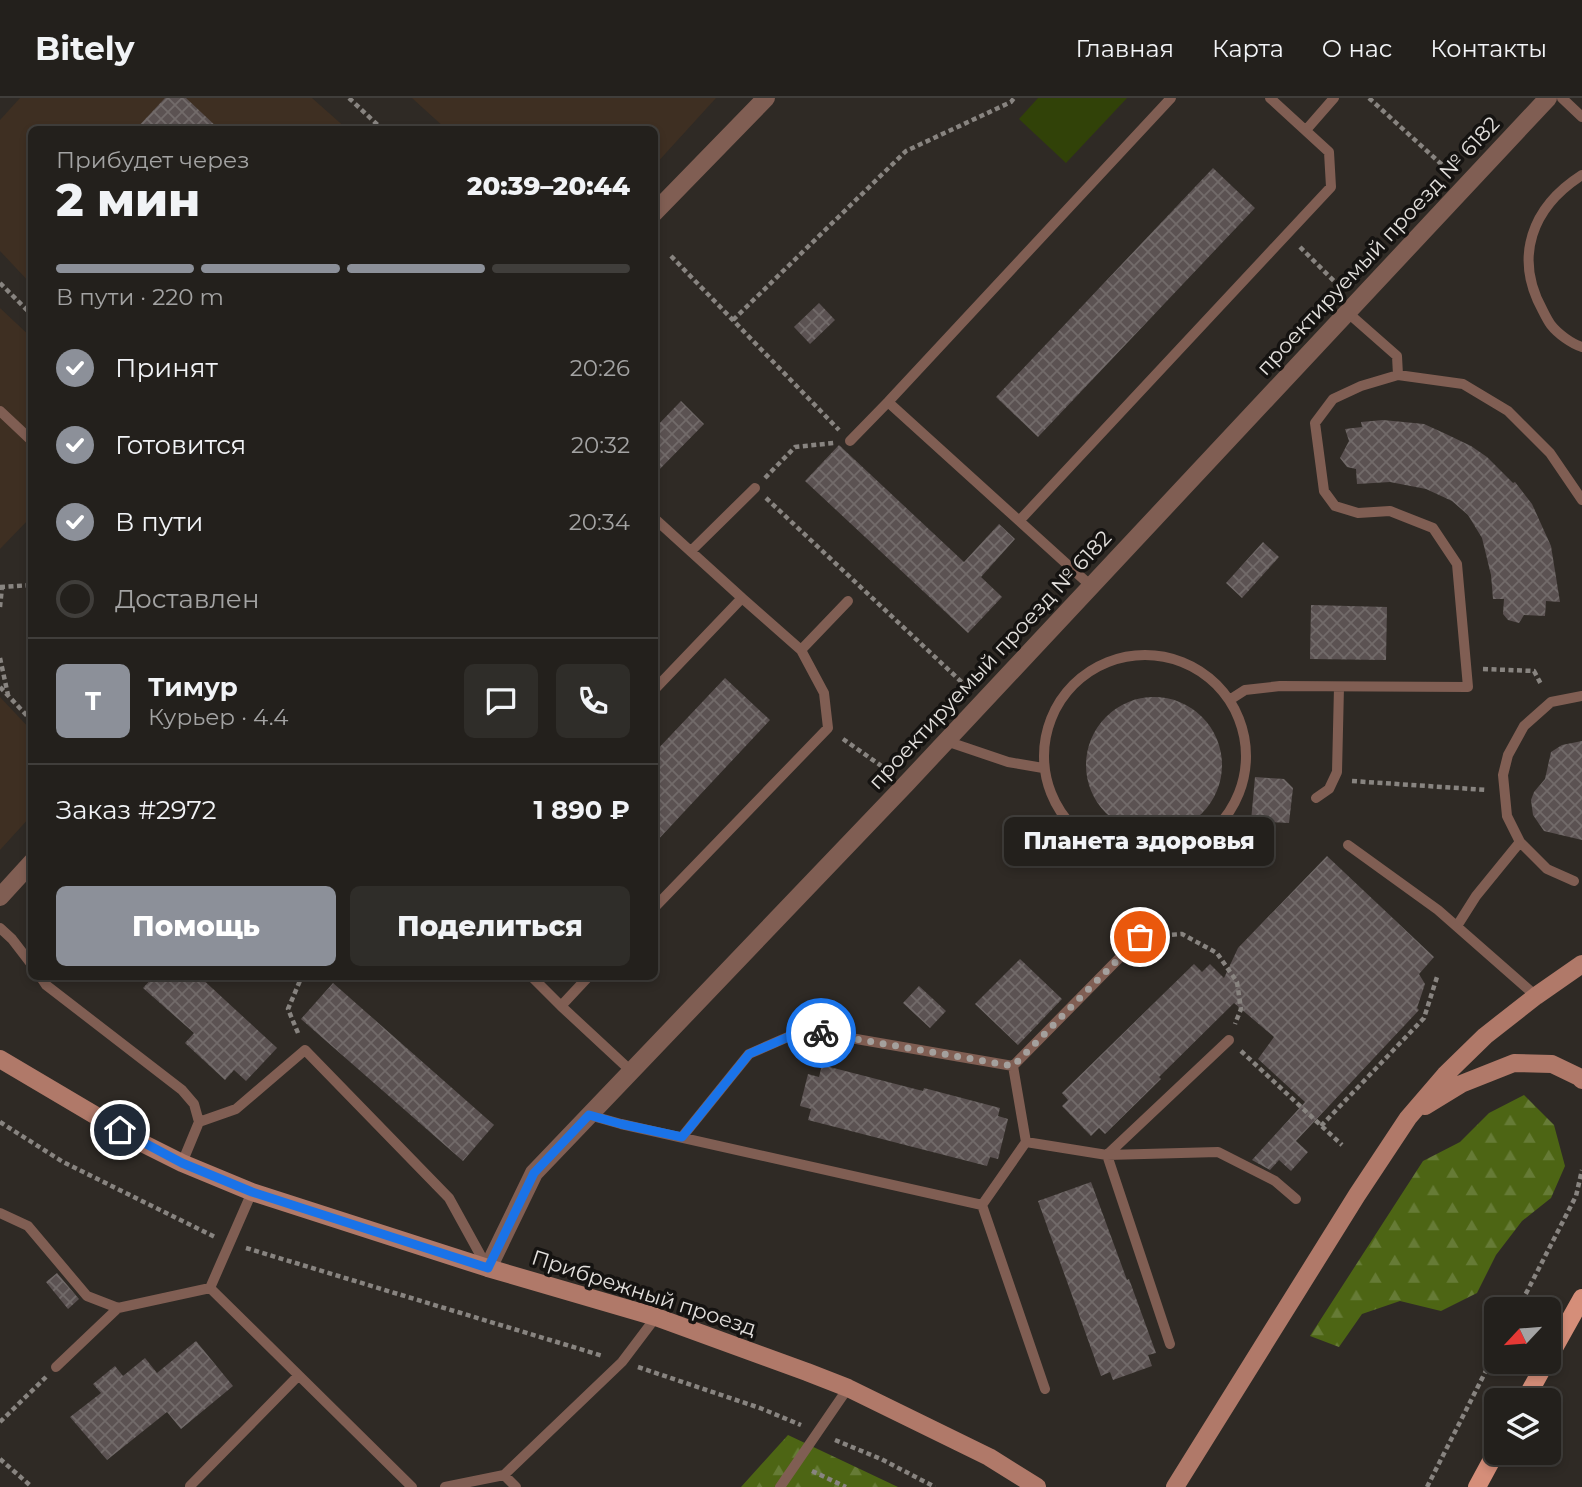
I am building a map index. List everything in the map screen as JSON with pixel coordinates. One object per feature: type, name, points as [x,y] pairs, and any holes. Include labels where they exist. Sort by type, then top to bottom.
[{"type":"main road","points":[[1561,1335],[1581,1298]]},
{"type":"main road","points":[[1477,1487],[1489,1465]]},
{"type":"street","points":[[658,209],[766,98]]},
{"type":"street","name":"проектируемый проезд № 6182","points":[[488,1268],[534,1173],[906,784],[1548,98]]},
{"type":"street","points":[[0,897],[28,866]]},
{"type":"street","points":[[1175,1487],[1408,1118],[1445,1075],[1485,1036],[1582,964]]},
{"type":"street","name":"Прибрежный проезд","points":[[0,1059],[142,1143],[252,1192],[488,1268],[656,1317],[807,1372],[848,1388],[989,1457],[1037,1487]]},
{"type":"street","points":[[1408,1118],[1461,1084],[1514,1063],[1552,1064],[1582,1080]]},
{"type":"lane","points":[[850,441],[1171,98]]},
{"type":"lane","points":[[1020,520],[1331,187],[1329,152],[1270,98]]},
{"type":"lane","points":[[1306,130],[1334,98]]},
{"type":"lane","points":[[1562,98],[1582,117]]},
{"type":"lane","points":[[1582,176],[1543,210],[1530,240],[1528,270],[1536,299],[1551,326],[1582,347]]},
{"type":"lane","points":[[1351,307],[1396,356],[1398,375]]},
{"type":"lane","points":[[1231,699],[1245,690],[1280,686],[1468,687],[1457,564],[1433,528],[1390,511],[1358,513],[1335,506],[1324,491],[1315,423],[1334,399],[1361,386],[1398,375],[1463,384],[1508,411],[1550,453],[1582,500]]},
{"type":"lane","points":[[888,402],[1090,586]]},
{"type":"lane","points":[[0,411],[28,437]]},
{"type":"lane","points":[[691,551],[755,488]]},
{"type":"lane","points":[[658,522],[800,650],[824,693],[828,728],[658,904]]},
{"type":"lane","points":[[658,686],[742,598]]},
{"type":"lane","points":[[800,650],[848,601]]},
{"type":"lane","points":[[1163,654],[1198,667],[1231,699],[1247,735],[1241,796],[1221,826],[1180,853],[1150,859],[1109,852],[1079,834],[1054,803],[1043,768],[1047,727],[1066,690],[1118,656],[1163,654]]},
{"type":"lane","points":[[1316,798],[1329,789],[1337,772],[1339,687]]},
{"type":"lane","points":[[1574,881],[1547,869],[1520,842],[1507,816],[1503,775],[1508,755],[1524,726],[1551,702],[1582,696]]},
{"type":"lane","points":[[946,741],[1008,762],[1043,768]]},
{"type":"lane","points":[[1457,926],[1476,896],[1520,842]]},
{"type":"lane","points":[[1348,845],[1438,910],[1536,996]]},
{"type":"lane","points":[[0,928],[28,960]]},
{"type":"lane","points":[[1013,1066],[1140,937]]},
{"type":"lane","points":[[43,980],[182,1090],[194,1104],[199,1122],[182,1163]]},
{"type":"lane","points":[[535,980],[631,1071]]},
{"type":"lane","points":[[561,1006],[585,980]]},
{"type":"lane","points":[[682,1137],[749,1054],[804,1030],[1013,1066]]},
{"type":"lane","points":[[1107,1155],[1229,1040]]},
{"type":"lane","points":[[199,1122],[236,1109],[305,1050],[449,1198],[488,1268]]},
{"type":"lane","points":[[982,1205],[1026,1143],[1013,1066]]},
{"type":"lane","points":[[589,1115],[982,1205]]},
{"type":"lane","points":[[1026,1143],[1107,1155],[1218,1152],[1275,1181],[1296,1199]]},
{"type":"lane","points":[[1107,1155],[1170,1344]]},
{"type":"lane","points":[[210,1288],[252,1192]]},
{"type":"lane","points":[[982,1205],[1045,1389]]},
{"type":"lane","points":[[0,1213],[28,1226],[87,1296],[118,1308]]},
{"type":"lane","points":[[56,1367],[118,1308],[210,1288]]},
{"type":"lane","points":[[210,1288],[412,1487]]},
{"type":"lane","points":[[445,1487],[504,1475],[622,1362],[656,1317]]},
{"type":"lane","points":[[190,1486],[299,1376]]},
{"type":"lane","points":[[780,1487],[848,1388]]},
{"type":"lane","points":[[504,1475],[516,1487]]},
{"type":"path","points":[[349,98],[379,126]]},
{"type":"path","points":[[733,320],[906,151],[1011,102],[1014,98]]},
{"type":"path","points":[[1369,98],[1464,186]]},
{"type":"path","points":[[1287,234],[1351,307]]},
{"type":"path","points":[[671,256],[850,441]]},
{"type":"path","points":[[0,283],[28,311]]},
{"type":"path","points":[[850,441],[794,447],[755,488],[983,702]]},
{"type":"path","points":[[0,607],[1,587],[28,585]]},
{"type":"path","points":[[0,658],[8,695]]},
{"type":"path","points":[[1466,668],[1534,671],[1551,702]]},
{"type":"path","points":[[0,687],[28,717]]},
{"type":"path","points":[[828,728],[906,784]]},
{"type":"path","points":[[1333,780],[1505,791]]},
{"type":"path","points":[[1140,937],[1182,934],[1217,953],[1237,982],[1241,1009],[1229,1040],[1342,1144]]},
{"type":"path","points":[[1321,1126],[1424,1018],[1437,977]]},
{"type":"path","points":[[300,980],[288,1009],[305,1050]]},
{"type":"path","points":[[0,1122],[63,1162],[229,1243],[622,1362],[760,1408],[881,1459],[935,1487]]},
{"type":"path","points":[[1524,1297],[1576,1196],[1582,1170]]},
{"type":"path","points":[[0,1422],[56,1367]]},
{"type":"path","points":[[1427,1487],[1484,1374]]},
{"type":"path","points":[[0,1459],[32,1487]]},
{"type":"path","points":[[796,1464],[846,1487]]},
{"type":"shaded area","points":[[20,98],[312,98],[344,126],[28,126],[28,281],[0,251],[0,120]]},
{"type":"shaded area","points":[[412,98],[716,98],[658,162],[658,126],[443,126]]},
{"type":"shaded area","points":[[0,308],[28,334],[28,520],[0,549]]},
{"type":"shaded area","points":[[0,697],[28,727],[28,819],[0,850]]},
{"type":"green space","points":[[1038,98],[1127,98],[1066,163],[1019,119]]},
{"type":"green space","points":[[1524,1095],[1554,1125],[1565,1166],[1551,1198],[1522,1221],[1496,1255],[1477,1293],[1441,1311],[1400,1301],[1362,1314],[1339,1347],[1310,1336],[1423,1161],[1460,1142],[1489,1113]]},
{"type":"green space","points":[[788,1435],[898,1487],[741,1487]]},
{"type":"building","points":[[165,98],[186,98],[216,126],[139,126]]},
{"type":"building","points":[[1213,168],[1255,208],[1038,437],[996,397]]},
{"type":"building","points":[[819,303],[835,320],[810,344],[794,327]]},
{"type":"building","points":[[681,401],[704,424],[658,471],[658,425]]},
{"type":"building","points":[[1383,420],[1424,424],[1446,434],[1487,457],[1515,482],[1532,504],[1551,546],[1560,602],[1546,601],[1545,616],[1524,615],[1519,623],[1508,620],[1503,614],[1504,599],[1493,599],[1491,575],[1482,538],[1468,515],[1452,501],[1426,489],[1390,482],[1357,484],[1356,469],[1347,467],[1340,458],[1349,441],[1345,429],[1362,427],[1361,422]]},
{"type":"building","points":[[839,445],[964,562],[999,524],[1015,539],[981,577],[1002,597],[968,633],[805,481]]},
{"type":"building","points":[[1263,542],[1279,557],[1242,598],[1226,583]]},
{"type":"building","points":[[1311,605],[1387,607],[1386,660],[1310,659]]},
{"type":"building","points":[[725,678],[770,720],[658,840],[658,749]]},
{"type":"building","points":[[1154,697],[1180,702],[1202,717],[1217,739],[1222,765],[1217,791],[1202,813],[1180,828],[1154,833],[1128,828],[1106,813],[1091,791],[1086,765],[1091,739],[1106,717],[1128,702]]},
{"type":"building","points":[[1582,741],[1582,840],[1544,831],[1533,815],[1531,800],[1545,779],[1551,752],[1562,745]]},
{"type":"building","points":[[1255,777],[1284,779],[1293,788],[1289,823],[1251,821]]},
{"type":"building","points":[[1327,856],[1434,957],[1419,974],[1425,984],[1417,1008],[1419,1010],[1296,1141],[1308,1152],[1291,1171],[1279,1160],[1270,1170],[1252,1160],[1305,1102],[1258,1059],[1274,1037],[1234,1003],[1105,1134],[1099,1128],[1091,1136],[1062,1106],[1068,1100],[1062,1093],[1194,964],[1202,972],[1210,964],[1224,978],[1238,948]]},
{"type":"building","points":[[1020,959],[1062,999],[1018,1045],[975,1004]]},
{"type":"building","points":[[150,980],[203,980],[277,1048],[246,1081],[234,1070],[225,1080],[185,1043],[194,1033],[143,988]]},
{"type":"building","points":[[333,983],[494,1125],[463,1161],[301,1019]]},
{"type":"building","points":[[919,986],[946,1011],[930,1028],[903,1003]]},
{"type":"building","points":[[822,1065],[1000,1108],[998,1116],[1008,1119],[998,1159],[990,1157],[987,1166],[808,1120],[811,1109],[800,1106],[808,1074],[819,1077]]},
{"type":"building","points":[[1091,1182],[1156,1353],[1148,1355],[1152,1366],[1113,1380],[1110,1372],[1101,1376],[1038,1201]]},
{"type":"building","points":[[57,1273],[79,1299],[68,1309],[46,1282]]},
{"type":"building","points":[[196,1341],[233,1386],[181,1429],[167,1412],[107,1460],[70,1417],[101,1393],[93,1384],[115,1366],[123,1376],[145,1358],[157,1373]]},
{"type":"way so far","points":[[821,1033],[1013,1066],[1140,937]]},
{"type":"place","name":"Планета здоровья","points":[[1140,937]]},
{"type":"route","points":[[120,1130],[182,1163],[252,1192],[488,1268],[534,1173],[589,1115],[682,1137],[749,1054],[804,1030],[821,1033]]}]
